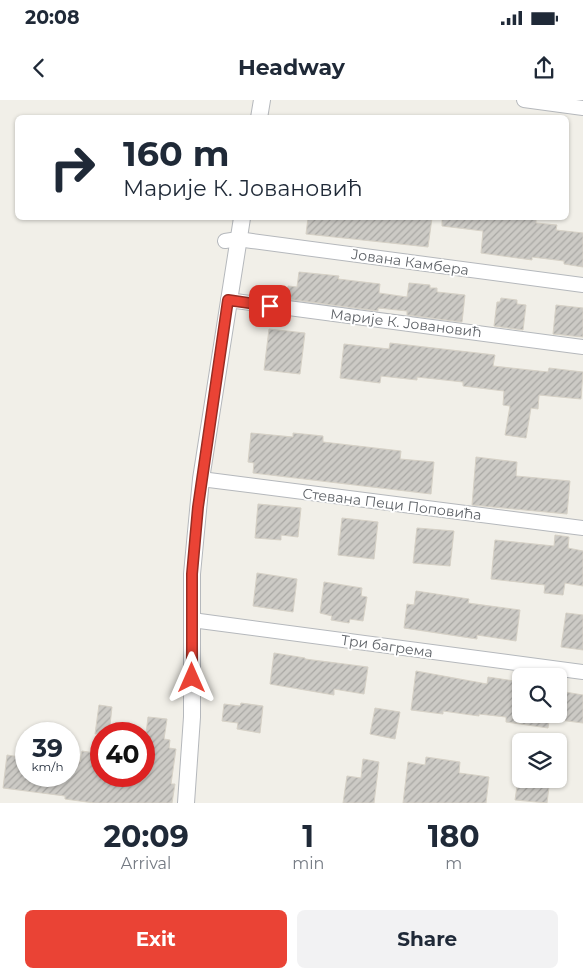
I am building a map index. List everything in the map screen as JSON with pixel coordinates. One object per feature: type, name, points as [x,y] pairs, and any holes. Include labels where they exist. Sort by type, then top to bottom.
[{"type":"street","points":[[260,115],[262,100]]},
{"type":"street","points":[[524,100],[583,108]]},
{"type":"street","points":[[186,803],[192,717],[192,574],[201,479],[228,300],[231,240],[241,220]]},
{"type":"street","name":"Јована Камбера","points":[[231,240],[583,285]]},
{"type":"street","name":"Марије К. Јовановић","points":[[228,300],[583,347]]},
{"type":"street","name":"Стевана Пеци Поповића","points":[[201,479],[583,528]]},
{"type":"street","name":"Три багрема","points":[[192,620],[583,672]]},
{"type":"building","points":[[308,220],[432,220],[428,247],[306,234]]},
{"type":"building","points":[[442,220],[536,220],[536,223],[557,225],[556,230],[583,233],[583,267],[564,264],[564,261],[532,257],[532,260],[481,253],[483,231],[442,226]]},
{"type":"building","points":[[299,272],[339,276],[338,279],[380,284],[379,293],[407,297],[409,283],[430,285],[430,288],[437,288],[437,292],[465,295],[462,322],[407,315],[407,311],[378,308],[378,311],[287,299],[288,286],[297,287]]},
{"type":"building","points":[[501,298],[517,300],[517,304],[526,305],[523,330],[494,326],[497,302],[500,302]]},
{"type":"building","points":[[556,305],[583,308],[583,337],[553,334]]},
{"type":"building","points":[[269,329],[305,333],[300,374],[264,370]]},
{"type":"building","points":[[390,343],[495,355],[493,366],[548,372],[549,368],[583,372],[581,399],[539,395],[538,409],[531,408],[526,438],[505,435],[510,406],[503,405],[504,391],[463,386],[463,382],[417,377],[417,380],[381,376],[380,383],[340,378],[344,344],[389,349]]},
{"type":"building","points":[[251,433],[293,437],[293,433],[323,436],[323,442],[401,451],[400,459],[434,462],[431,494],[253,473],[254,463],[248,462]]},
{"type":"building","points":[[476,457],[517,462],[516,476],[570,481],[567,514],[472,505]]},
{"type":"building","points":[[258,504],[301,508],[298,537],[281,535],[281,540],[255,538]]},
{"type":"building","points":[[342,518],[378,522],[374,559],[338,555]]},
{"type":"building","points":[[417,528],[454,531],[450,566],[413,563]]},
{"type":"building","points":[[555,535],[569,537],[568,548],[583,551],[583,586],[565,583],[563,595],[544,593],[545,585],[491,579],[495,540],[554,546]]},
{"type":"building","points":[[257,573],[297,579],[293,612],[253,606]]},
{"type":"building","points":[[324,582],[362,588],[361,596],[367,597],[363,621],[350,619],[349,623],[331,620],[332,616],[320,613]]},
{"type":"building","points":[[416,591],[469,599],[468,603],[520,610],[516,641],[477,635],[477,639],[404,628],[407,604],[414,605]]},
{"type":"building","points":[[566,613],[583,615],[583,650],[561,647]]},
{"type":"building","points":[[274,653],[368,667],[364,694],[334,689],[334,695],[270,684]]},
{"type":"building","points":[[416,671],[487,684],[488,677],[512,681],[512,723],[506,722],[506,717],[479,714],[479,716],[443,711],[443,714],[411,710]]},
{"type":"building","points":[[567,692],[583,695],[583,723],[567,721]]},
{"type":"building","points":[[241,703],[263,706],[260,733],[237,729],[238,723],[222,721],[224,704],[240,706]]},
{"type":"building","points":[[99,705],[112,707],[110,722],[97,722]]},
{"type":"building","points":[[375,708],[400,712],[395,739],[370,734]]},
{"type":"building","points":[[148,717],[167,719],[164,739],[170,740],[169,748],[176,749],[171,784],[175,784],[172,803],[94,803],[65,799],[65,796],[3,788],[7,755],[15,756],[15,787],[80,787],[82,751],[90,752],[90,787],[155,787],[155,722],[147,722]]},
{"type":"building","points":[[513,723],[549,723],[548,728]]},
{"type":"building","points":[[426,757],[460,762],[459,773],[489,777],[486,803],[403,803],[408,762],[425,765]]},
{"type":"building","points":[[363,759],[379,762],[374,803],[343,803],[347,776],[361,778]]},
{"type":"building","points":[[517,788],[549,788],[547,803],[515,800]]},
{"type":"route","points":[[192,678],[192,574],[198,507],[228,300],[270,306]]}]
